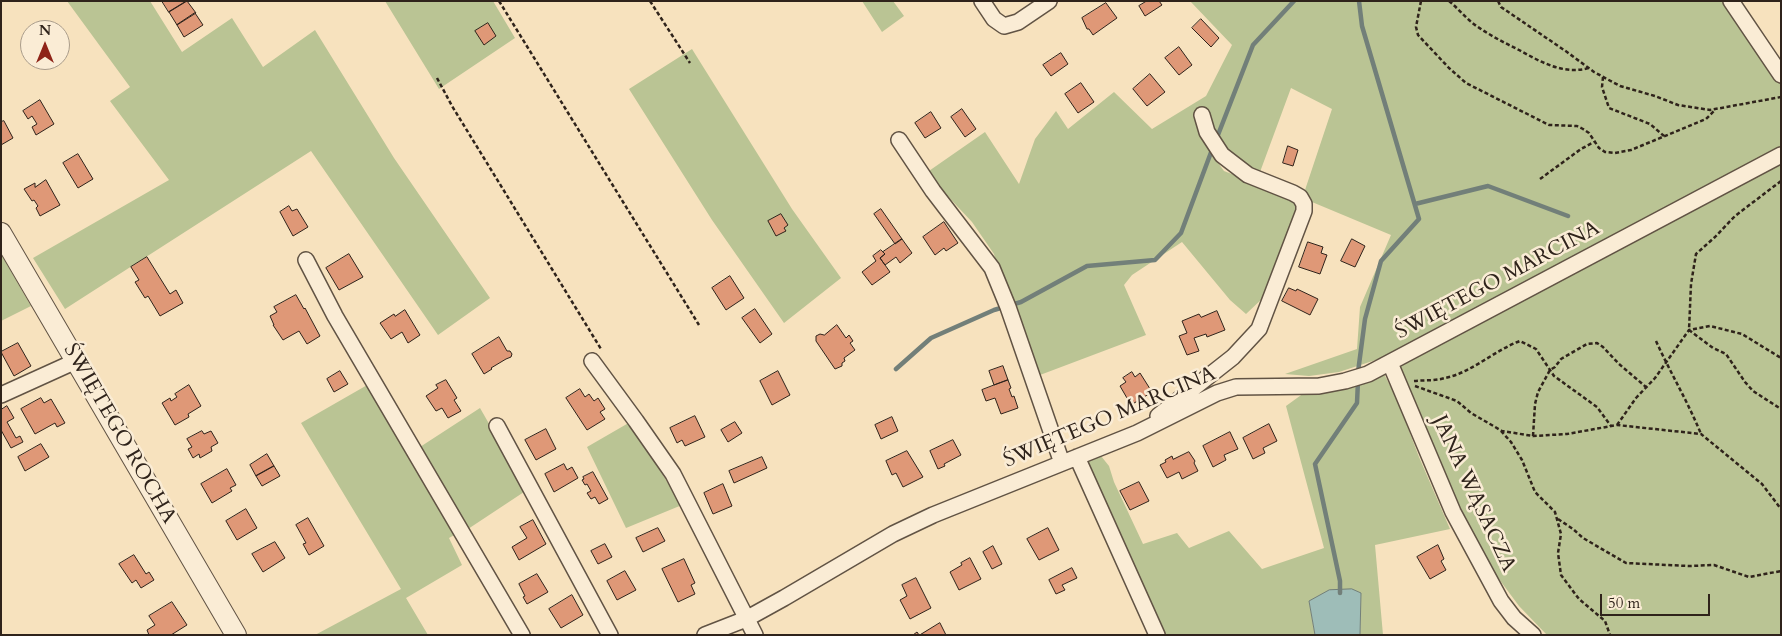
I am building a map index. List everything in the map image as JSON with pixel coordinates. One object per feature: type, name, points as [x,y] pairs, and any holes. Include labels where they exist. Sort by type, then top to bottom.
[{"type":"street","points":[[982,1],[994,19],[1004,26],[1018,22],[1049,1]]},
{"type":"street","points":[[1731,1],[1781,75]]},
{"type":"street","points":[[1137,432],[1233,357],[1259,329],[1304,211],[1304,204],[1300,197],[1248,175],[1222,156],[1207,132],[1202,115]]},
{"type":"street","points":[[899,140],[933,191],[992,268],[1008,307],[1062,463]]},
{"type":"street","name":"ŚWIĘTEGO MARCINA","points":[[705,635],[746,619],[894,534],[933,515],[1137,432],[1217,393],[1236,387],[1319,386],[1368,374],[1396,373],[1781,155]]},
{"type":"street","name":"ŚWIĘTEGO ROCHA","points":[[1,232],[236,635]]},
{"type":"street","points":[[306,260],[335,316],[522,635]]},
{"type":"street","points":[[596,355],[636,421],[673,474],[754,635]]},
{"type":"street","points":[[1,395],[76,361]]},
{"type":"street","name":"JANA WĄSACZA","points":[[1396,373],[1453,512],[1501,601],[1514,618],[1533,635]]},
{"type":"street","points":[[498,426],[610,635]]},
{"type":"street","points":[[1077,457],[1157,635]]},
{"type":"path","points":[[499,1],[699,325]]},
{"type":"path","points":[[650,1],[690,63]]},
{"type":"path","points":[[1421,1],[1416,28],[1418,34],[1466,83],[1549,125],[1577,126],[1589,132],[1594,142],[1605,152],[1615,153],[1631,150],[1706,119],[1715,110]]},
{"type":"path","points":[[1449,1],[1477,26],[1504,43],[1547,65],[1580,71],[1589,68]]},
{"type":"path","points":[[1498,1],[1501,7],[1589,68],[1620,86],[1678,105],[1710,110],[1781,97]]},
{"type":"path","points":[[1603,77],[1602,87],[1608,108],[1650,124],[1664,136]]},
{"type":"path","points":[[438,78],[452,106],[596,355]]},
{"type":"path","points":[[1540,179],[1581,149],[1594,142]]},
{"type":"path","points":[[1617,425],[1689,330],[1691,284],[1696,254],[1735,216],[1781,181]]},
{"type":"path","points":[[1689,330],[1710,326],[1742,334],[1781,358]]},
{"type":"path","points":[[1689,330],[1713,348],[1726,354],[1753,391],[1781,409]]},
{"type":"path","points":[[1396,373],[1412,381],[1447,378],[1484,361],[1506,347],[1520,341],[1536,349],[1560,382],[1597,407],[1611,426]]},
{"type":"path","points":[[1656,341],[1701,434],[1762,484],[1781,509]]},
{"type":"path","points":[[1533,436],[1535,404],[1538,392],[1550,370],[1561,359],[1587,344],[1597,343],[1603,347],[1619,364],[1646,387]]},
{"type":"path","points":[[1396,373],[1422,390],[1457,401],[1498,429],[1511,442],[1522,460],[1535,492],[1555,512],[1561,534],[1558,554],[1561,575],[1579,599],[1605,621],[1610,635]]},
{"type":"path","points":[[1498,429],[1533,436],[1567,434],[1617,425],[1701,434]]},
{"type":"path","points":[[1557,519],[1583,538],[1626,563],[1689,566],[1714,565],[1749,577],[1781,571]]},
{"type":"green space","points":[[67,1],[150,1],[182,52],[232,18],[263,67],[315,30],[394,158],[490,298],[438,335],[311,151],[65,309],[33,258],[169,180],[110,101],[130,87]]},
{"type":"green space","points":[[385,1],[493,1],[515,38],[439,89]]},
{"type":"green space","points":[[862,1],[893,1],[904,16],[882,32]]},
{"type":"green space","points":[[1190,1],[1734,1],[1781,69],[1781,635],[1547,635],[1519,606],[1493,571],[1460,507],[1394,354],[1339,372],[1309,376],[1285,374],[1357,349],[1360,307],[1391,235],[1312,202],[1305,190],[1332,109],[1291,88],[1260,172],[1237,160],[1226,146],[1216,160],[1224,171],[1291,197],[1297,206],[1264,297],[1246,314],[1230,300],[1182,242],[1132,275],[1124,285],[1146,335],[1040,375],[998,271],[994,254],[972,222],[926,173],[985,132],[1019,184],[1035,139],[1056,111],[1068,129],[1114,92],[1152,129],[1206,96],[1232,45]]},
{"type":"green space","points":[[692,49],[792,209],[841,278],[784,323],[712,220],[629,89]]},
{"type":"green space","points":[[1,254],[31,306],[1,321]]},
{"type":"green space","points":[[1384,374],[1397,399],[1419,457],[1450,529],[1375,545],[1383,635],[1360,635],[1361,593],[1309,601],[1315,635],[1165,635],[1137,572],[1083,463],[1101,456],[1109,466],[1114,482],[1143,544],[1177,533],[1189,548],[1229,531],[1262,569],[1324,548],[1286,406],[1304,393]]},
{"type":"green space","points":[[369,384],[456,534],[449,538],[462,565],[406,598],[428,635],[315,635],[401,589],[301,423]]},
{"type":"green space","points":[[480,408],[527,490],[468,529],[420,447]]},
{"type":"green space","points":[[632,421],[682,505],[626,528],[587,447]]},
{"type":"water","points":[[1352,589],[1361,593],[1360,635],[1315,635],[1309,601],[1329,590]]},
{"type":"building","points":[[162,1],[187,1],[169,12]]},
{"type":"building","points":[[187,1],[196,13],[177,25],[169,12]]},
{"type":"building","points":[[1147,1],[1159,1],[1162,5],[1145,16],[1139,6]]},
{"type":"building","points":[[1106,3],[1117,18],[1093,35],[1087,29],[1082,18]]},
{"type":"building","points":[[195,13],[203,25],[184,37],[177,25]]},
{"type":"building","points":[[1201,19],[1219,38],[1211,47],[1192,28]]},
{"type":"building","points":[[488,23],[496,36],[484,45],[475,31]]},
{"type":"building","points":[[1179,47],[1192,65],[1179,75],[1165,58]]},
{"type":"building","points":[[1061,53],[1068,64],[1051,76],[1043,65]]},
{"type":"building","points":[[1150,74],[1165,92],[1147,106],[1133,89]]},
{"type":"building","points":[[1081,83],[1094,102],[1078,113],[1065,94]]},
{"type":"building","points":[[40,100],[54,124],[36,135],[32,127],[37,124],[32,116],[28,119],[23,111]]},
{"type":"building","points":[[962,109],[976,129],[965,137],[951,117]]},
{"type":"building","points":[[931,112],[941,128],[925,138],[915,123]]},
{"type":"building","points":[[4,121],[13,138],[1,145],[1,122]]},
{"type":"building","points":[[1288,146],[1298,150],[1293,166],[1283,163]]},
{"type":"building","points":[[78,154],[93,179],[78,188],[63,163]]},
{"type":"building","points":[[46,180],[60,205],[40,216],[36,208],[38,206],[24,189],[35,183],[35,187]]},
{"type":"building","points":[[289,206],[292,211],[297,209],[308,227],[293,236],[280,212]]},
{"type":"building","points":[[881,209],[902,239],[895,244],[874,214]]},
{"type":"building","points":[[781,214],[788,225],[784,228],[786,231],[776,236],[768,221]]},
{"type":"building","points":[[944,222],[958,243],[946,251],[944,248],[935,255],[923,237]]},
{"type":"building","points":[[902,239],[912,253],[900,263],[896,257],[885,265],[880,258],[885,254],[883,252]]},
{"type":"building","points":[[1352,239],[1365,246],[1355,267],[1341,261]]},
{"type":"building","points":[[1308,242],[1323,247],[1321,253],[1327,255],[1320,274],[1299,267]]},
{"type":"building","points":[[881,250],[885,254],[880,258],[890,272],[872,285],[862,272],[876,261],[873,256]]},
{"type":"building","points":[[349,254],[363,277],[339,290],[326,268]]},
{"type":"building","points":[[147,257],[170,294],[176,290],[183,303],[160,316],[148,296],[145,298],[135,282],[139,280],[131,267]]},
{"type":"building","points":[[730,276],[744,298],[726,310],[712,288]]},
{"type":"building","points":[[1289,288],[1296,291],[1297,289],[1318,299],[1310,315],[1282,301]]},
{"type":"building","points":[[296,295],[320,336],[307,344],[299,331],[283,340],[273,325],[270,316],[277,312],[274,307]]},
{"type":"building","points":[[755,309],[772,334],[760,343],[742,318]]},
{"type":"building","points":[[405,310],[420,335],[408,343],[402,332],[391,339],[380,323],[394,314],[395,316]]},
{"type":"building","points":[[1217,311],[1225,330],[1207,337],[1206,334],[1194,338],[1199,351],[1187,355],[1179,336],[1187,333],[1182,321],[1199,314],[1201,317]]},
{"type":"building","points":[[837,325],[846,338],[849,335],[853,341],[850,343],[855,350],[844,358],[845,361],[842,363],[842,366],[835,369],[816,341],[816,336],[824,335]]},
{"type":"building","points":[[499,337],[507,351],[510,351],[512,354],[511,357],[484,374],[472,354]]},
{"type":"building","points":[[18,343],[31,366],[14,376],[1,352]]},
{"type":"building","points":[[1003,366],[1008,380],[994,385],[989,371]]},
{"type":"building","points":[[340,371],[348,384],[334,392],[327,379]]},
{"type":"building","points":[[778,371],[790,395],[772,405],[760,381]]},
{"type":"building","points":[[1132,372],[1135,377],[1140,373],[1152,392],[1131,405],[1120,386],[1126,382],[1123,378]]},
{"type":"building","points":[[446,380],[457,398],[454,400],[461,411],[448,418],[442,408],[436,411],[426,396],[438,388],[436,385]]},
{"type":"building","points":[[1008,380],[1011,388],[1009,389],[1012,397],[1014,396],[1018,408],[1001,414],[995,398],[986,401],[982,390]]},
{"type":"building","points":[[189,385],[201,406],[188,414],[189,417],[175,425],[162,403],[170,398],[171,401],[177,397],[175,394]]},
{"type":"building","points":[[580,389],[585,397],[589,394],[594,401],[598,398],[605,409],[600,412],[605,419],[587,430],[566,398]]},
{"type":"building","points":[[41,398],[44,403],[51,399],[65,423],[57,427],[55,423],[35,434],[21,409]]},
{"type":"building","points":[[7,406],[14,418],[7,422],[16,438],[20,436],[23,442],[11,448],[1,430],[1,410]]},
{"type":"building","points":[[695,416],[705,437],[685,446],[682,440],[677,443],[670,428]]},
{"type":"building","points":[[892,417],[898,431],[881,439],[875,425]]},
{"type":"building","points":[[735,422],[742,433],[728,442],[721,430]]},
{"type":"building","points":[[1269,424],[1277,441],[1263,448],[1265,453],[1253,459],[1243,438]]},
{"type":"building","points":[[546,429],[556,449],[536,460],[525,440]]},
{"type":"building","points":[[202,431],[204,434],[211,431],[218,443],[211,447],[212,451],[200,458],[199,454],[193,458],[188,449],[192,447],[187,439]]},
{"type":"building","points":[[1230,432],[1238,449],[1224,455],[1226,460],[1213,467],[1203,446]]},
{"type":"building","points":[[953,440],[961,455],[938,469],[930,451]]},
{"type":"building","points":[[41,444],[49,457],[25,471],[18,457]]},
{"type":"building","points":[[907,451],[923,477],[903,487],[896,473],[892,475],[886,461]]},
{"type":"building","points":[[1189,452],[1195,461],[1194,463],[1198,471],[1182,479],[1179,472],[1167,478],[1160,465],[1172,456],[1173,459]]},
{"type":"building","points":[[267,454],[274,466],[256,476],[250,465]]},
{"type":"building","points":[[762,457],[767,468],[734,483],[729,471]]},
{"type":"building","points":[[564,464],[567,470],[572,467],[578,478],[554,492],[545,474]]},
{"type":"building","points":[[274,466],[280,476],[262,486],[256,476]]},
{"type":"building","points":[[227,469],[236,485],[230,488],[232,491],[212,503],[201,484]]},
{"type":"building","points":[[593,472],[608,499],[599,504],[595,497],[591,499],[587,493],[591,491],[582,480],[584,479],[583,477]]},
{"type":"building","points":[[1139,482],[1149,501],[1130,510],[1120,491]]},
{"type":"building","points":[[723,484],[732,506],[713,514],[704,493]]},
{"type":"building","points":[[246,509],[257,528],[237,540],[226,521]]},
{"type":"building","points":[[308,518],[324,546],[309,555],[303,544],[306,543],[296,525]]},
{"type":"building","points":[[533,520],[546,544],[519,560],[512,547],[527,538],[520,527]]},
{"type":"building","points":[[658,528],[665,541],[643,552],[636,538]]},
{"type":"building","points":[[1048,528],[1059,550],[1039,560],[1027,539]]},
{"type":"building","points":[[275,542],[285,558],[263,572],[252,554]]},
{"type":"building","points":[[605,544],[612,557],[598,564],[591,551]]},
{"type":"building","points":[[1438,545],[1444,559],[1441,561],[1446,570],[1430,579],[1417,557]]},
{"type":"building","points":[[993,546],[1002,564],[992,569],[983,552]]},
{"type":"building","points":[[134,555],[146,574],[149,572],[154,580],[141,588],[136,580],[132,583],[119,564]]},
{"type":"building","points":[[970,558],[981,579],[959,590],[950,572]]},
{"type":"building","points":[[684,559],[695,583],[691,585],[695,594],[678,602],[662,569]]},
{"type":"building","points":[[1072,568],[1077,578],[1062,585],[1065,590],[1056,594],[1049,580]]},
{"type":"building","points":[[625,571],[636,590],[617,600],[607,581]]},
{"type":"building","points":[[537,574],[548,592],[527,604],[519,584]]},
{"type":"building","points":[[916,578],[931,608],[910,619],[900,600],[907,596],[902,585]]},
{"type":"building","points":[[572,595],[583,615],[561,628],[549,609]]},
{"type":"building","points":[[172,602],[187,625],[171,635],[149,635],[147,630],[155,625],[149,616]]},
{"type":"building","points":[[940,623],[946,635],[919,635]]},
{"type":"waterway","points":[[1216,140],[1253,45],[1294,1]]},
{"type":"waterway","points":[[1358,372],[1365,319],[1381,261],[1419,219],[1362,26],[1359,1]]},
{"type":"waterway","points":[[896,369],[931,338],[994,310],[1021,302],[1087,266],[1155,260],[1181,233],[1213,147]]},
{"type":"waterway","points":[[1415,204],[1488,186],[1568,216]]},
{"type":"waterway","points":[[1340,593],[1340,581],[1315,464],[1357,403],[1358,381]]}]
